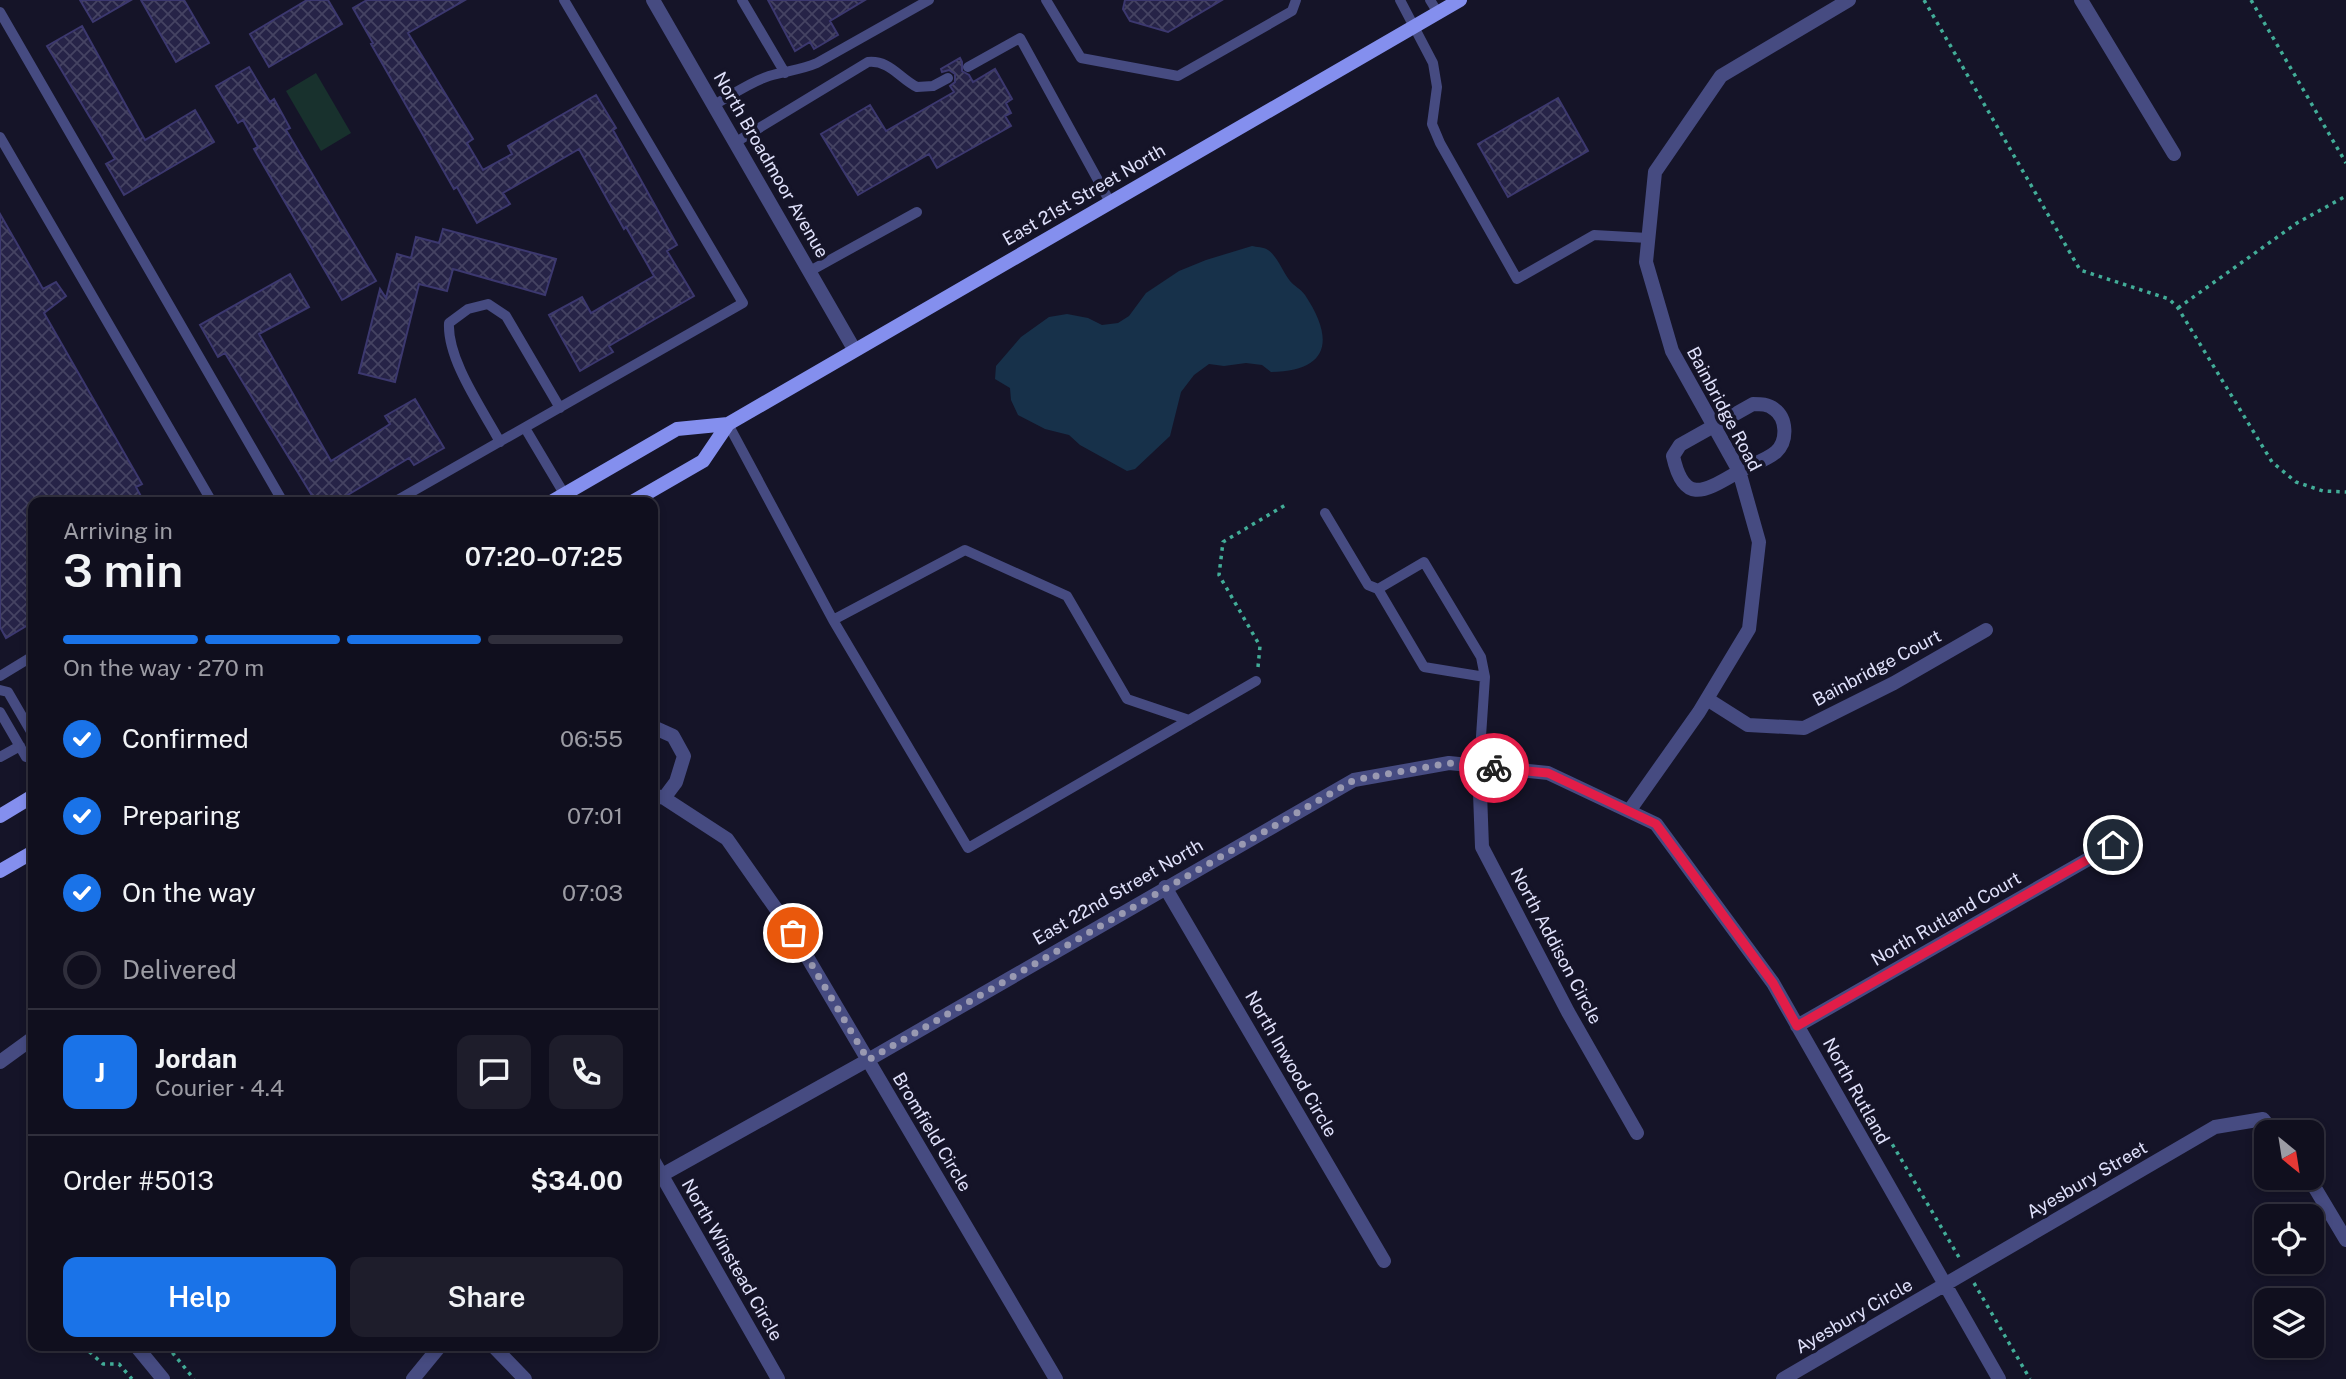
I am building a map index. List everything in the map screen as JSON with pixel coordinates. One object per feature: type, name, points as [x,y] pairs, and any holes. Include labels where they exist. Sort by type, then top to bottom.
[{"type":"main road","name":"East 21st Street North","points":[[568,497],[677,429],[728,424],[1415,26],[1434,6],[1460,0]]},
{"type":"main road","name":"East 21st Street North","points":[[641,497],[703,461],[728,424]]},
{"type":"main road","points":[[0,816],[28,799]]},
{"type":"main road","points":[[0,872],[28,855]]},
{"type":"street","name":"North Broadmoor Avenue","points":[[653,0],[854,349]]},
{"type":"street","name":"Bainbridge Road","points":[[1629,811],[1707,699],[1749,629],[1759,542],[1739,471],[1672,351],[1646,262],[1655,172],[1721,76],[1849,0]]},
{"type":"street","points":[[2081,0],[2174,154]]},
{"type":"street","points":[[1753,404],[1765,404],[1776,410],[1783,423],[1785,438],[1777,452],[1739,471],[1711,488],[1697,491],[1685,486],[1676,471],[1673,456],[1680,445],[1753,404]]},
{"type":"street","name":"Bainbridge Court","points":[[1707,699],[1748,724],[1804,728],[1895,683],[1986,630]]},
{"type":"street","points":[[658,729],[673,736],[684,756],[676,782],[658,796]]},
{"type":"street","name":"East 22nd Street North","points":[[658,1176],[868,1060],[1354,780],[1449,763],[1548,773],[1629,811]]},
{"type":"street","name":"North Addison Circle","points":[[1479,766],[1482,847],[1568,1012],[1637,1133]]},
{"type":"street","name":"Bromfield Circle","points":[[658,796],[727,839],[793,933],[1056,1379]]},
{"type":"street","name":"North Rutland","points":[[1629,811],[1656,824],[1773,983],[1999,1379]]},
{"type":"street","name":"North Rutland Court","points":[[1797,1026],[2113,845]]},
{"type":"street","name":"North Inwood Circle","points":[[1166,887],[1384,1261]]},
{"type":"street","points":[[0,1062],[28,1042]]},
{"type":"street","name":"Ayesbury Street","points":[[1944,1286],[2215,1128],[2254,1120]]},
{"type":"street","name":"North Winstead Circle","points":[[658,1179],[778,1379]]},
{"type":"street","points":[[2316,1190],[2346,1240]]},
{"type":"street","name":"Ayesbury Circle","points":[[1783,1379],[1944,1286]]},
{"type":"street","points":[[140,1351],[163,1379]]},
{"type":"street","points":[[413,1379],[436,1351]]},
{"type":"street","points":[[499,1351],[525,1379]]},
{"type":"lane","points":[[403,497],[743,303],[564,0]]},
{"type":"lane","points":[[742,0],[785,73]]},
{"type":"lane","points":[[714,105],[758,80],[802,70],[817,63],[929,0]]},
{"type":"lane","points":[[1046,0],[1081,58],[1178,76],[1292,11],[1296,0]]},
{"type":"lane","points":[[1400,0],[1433,63],[1437,87],[1432,124],[1440,143],[1517,279],[1594,235],[1648,238]]},
{"type":"lane","points":[[0,12],[280,497]]},
{"type":"lane","points":[[968,67],[1020,38],[1110,202]]},
{"type":"lane","points":[[736,142],[868,62],[887,64],[917,87],[933,86],[948,78]]},
{"type":"lane","points":[[0,138],[209,497]]},
{"type":"lane","points":[[810,271],[917,212]]},
{"type":"lane","points":[[500,442],[463,373],[448,338],[449,323],[468,309],[488,304],[506,316],[560,408]]},
{"type":"lane","points":[[728,424],[833,620],[968,848],[1256,681]]},
{"type":"lane","points":[[525,428],[565,497]]},
{"type":"lane","points":[[1325,513],[1368,585],[1378,589],[1424,667],[1485,677]]},
{"type":"lane","points":[[833,620],[965,550],[1067,596],[1128,699],[1189,720]]},
{"type":"lane","points":[[1378,589],[1424,562],[1481,657],[1485,677],[1479,766]]},
{"type":"lane","points":[[0,676],[28,659]]},
{"type":"lane","points":[[0,690],[8,692],[28,726]]},
{"type":"lane","points":[[0,712],[28,758]]},
{"type":"lane","points":[[0,757],[20,746]]},
{"type":"path","points":[[1924,0],[2080,270],[2169,299],[2178,308],[2272,461],[2296,482],[2323,491],[2346,492]]},
{"type":"path","points":[[2251,0],[2346,163]]},
{"type":"path","points":[[2178,308],[2297,223],[2346,196]]},
{"type":"path","points":[[1256,681],[1260,646],[1219,575],[1223,542],[1287,504]]},
{"type":"path","points":[[86,1351],[103,1364],[119,1364],[132,1379]]},
{"type":"path","points":[[171,1351],[194,1379]]},
{"type":"green space","points":[[316,73],[351,133],[321,151],[286,91]]},
{"type":"water","points":[[1252,246],[1264,248],[1271,253],[1290,281],[1305,295],[1321,326],[1321,350],[1315,359],[1305,366],[1290,370],[1271,372],[1262,365],[1246,363],[1224,366],[1209,364],[1194,375],[1181,392],[1170,436],[1135,469],[1127,471],[1080,445],[1069,435],[1045,429],[1018,415],[1011,400],[1010,388],[995,379],[996,366],[1021,337],[1049,317],[1067,314],[1088,318],[1102,325],[1118,323],[1129,316],[1146,293],[1179,271]]},
{"type":"building","points":[[80,0],[131,0],[93,22]]},
{"type":"building","points":[[141,0],[184,0],[209,43],[176,62]]},
{"type":"building","points":[[307,0],[328,0],[342,24],[269,67],[250,34]]},
{"type":"building","points":[[367,0],[465,0],[408,33],[473,139],[467,143],[483,170],[512,154],[508,146],[596,95],[677,245],[667,251],[694,296],[609,346],[613,352],[580,371],[549,315],[582,297],[591,313],[654,276],[626,227],[624,229],[579,149],[503,193],[510,204],[477,223],[457,187],[454,189],[353,8]]},
{"type":"building","points":[[768,0],[865,0],[830,21],[838,35],[814,49],[810,42],[795,51]]},
{"type":"building","points":[[1125,0],[1222,0],[1168,32],[1130,21],[1123,9]]},
{"type":"building","points":[[82,26],[145,140],[195,110],[214,142],[124,195],[106,164],[115,159],[47,46]]},
{"type":"building","points":[[960,58],[962,71],[969,75],[973,82],[995,69],[1012,99],[1006,103],[1011,113],[1005,116],[1011,126],[937,168],[929,154],[858,195],[821,134],[870,105],[886,131],[954,92],[950,86],[955,82],[955,74],[949,70],[942,72],[941,69]]},
{"type":"building","points":[[249,67],[270,102],[274,99],[290,128],[286,130],[376,281],[342,300],[254,149],[258,147],[243,120],[238,123],[216,86]]},
{"type":"building","points":[[1558,98],[1588,151],[1508,197],[1478,144]]},
{"type":"building","points":[[0,214],[43,289],[56,282],[66,296],[44,313],[142,484],[136,487],[141,497],[28,497],[28,625],[6,638],[0,627]]},
{"type":"building","points":[[443,229],[556,259],[545,295],[453,269],[447,291],[419,284],[395,382],[359,373],[380,289],[386,298],[397,254],[411,258],[416,237],[439,243]]},
{"type":"building","points":[[290,274],[309,307],[259,334],[331,461],[390,424],[385,416],[415,399],[444,448],[414,465],[409,458],[344,497],[313,497],[225,353],[218,357],[200,325]]},
{"type":"way so far","points":[[793,933],[868,1060],[1354,780],[1449,763],[1494,768]]},
{"type":"route","points":[[1494,768],[1548,773],[1656,824],[1773,983],[1797,1026],[2113,845]]}]
